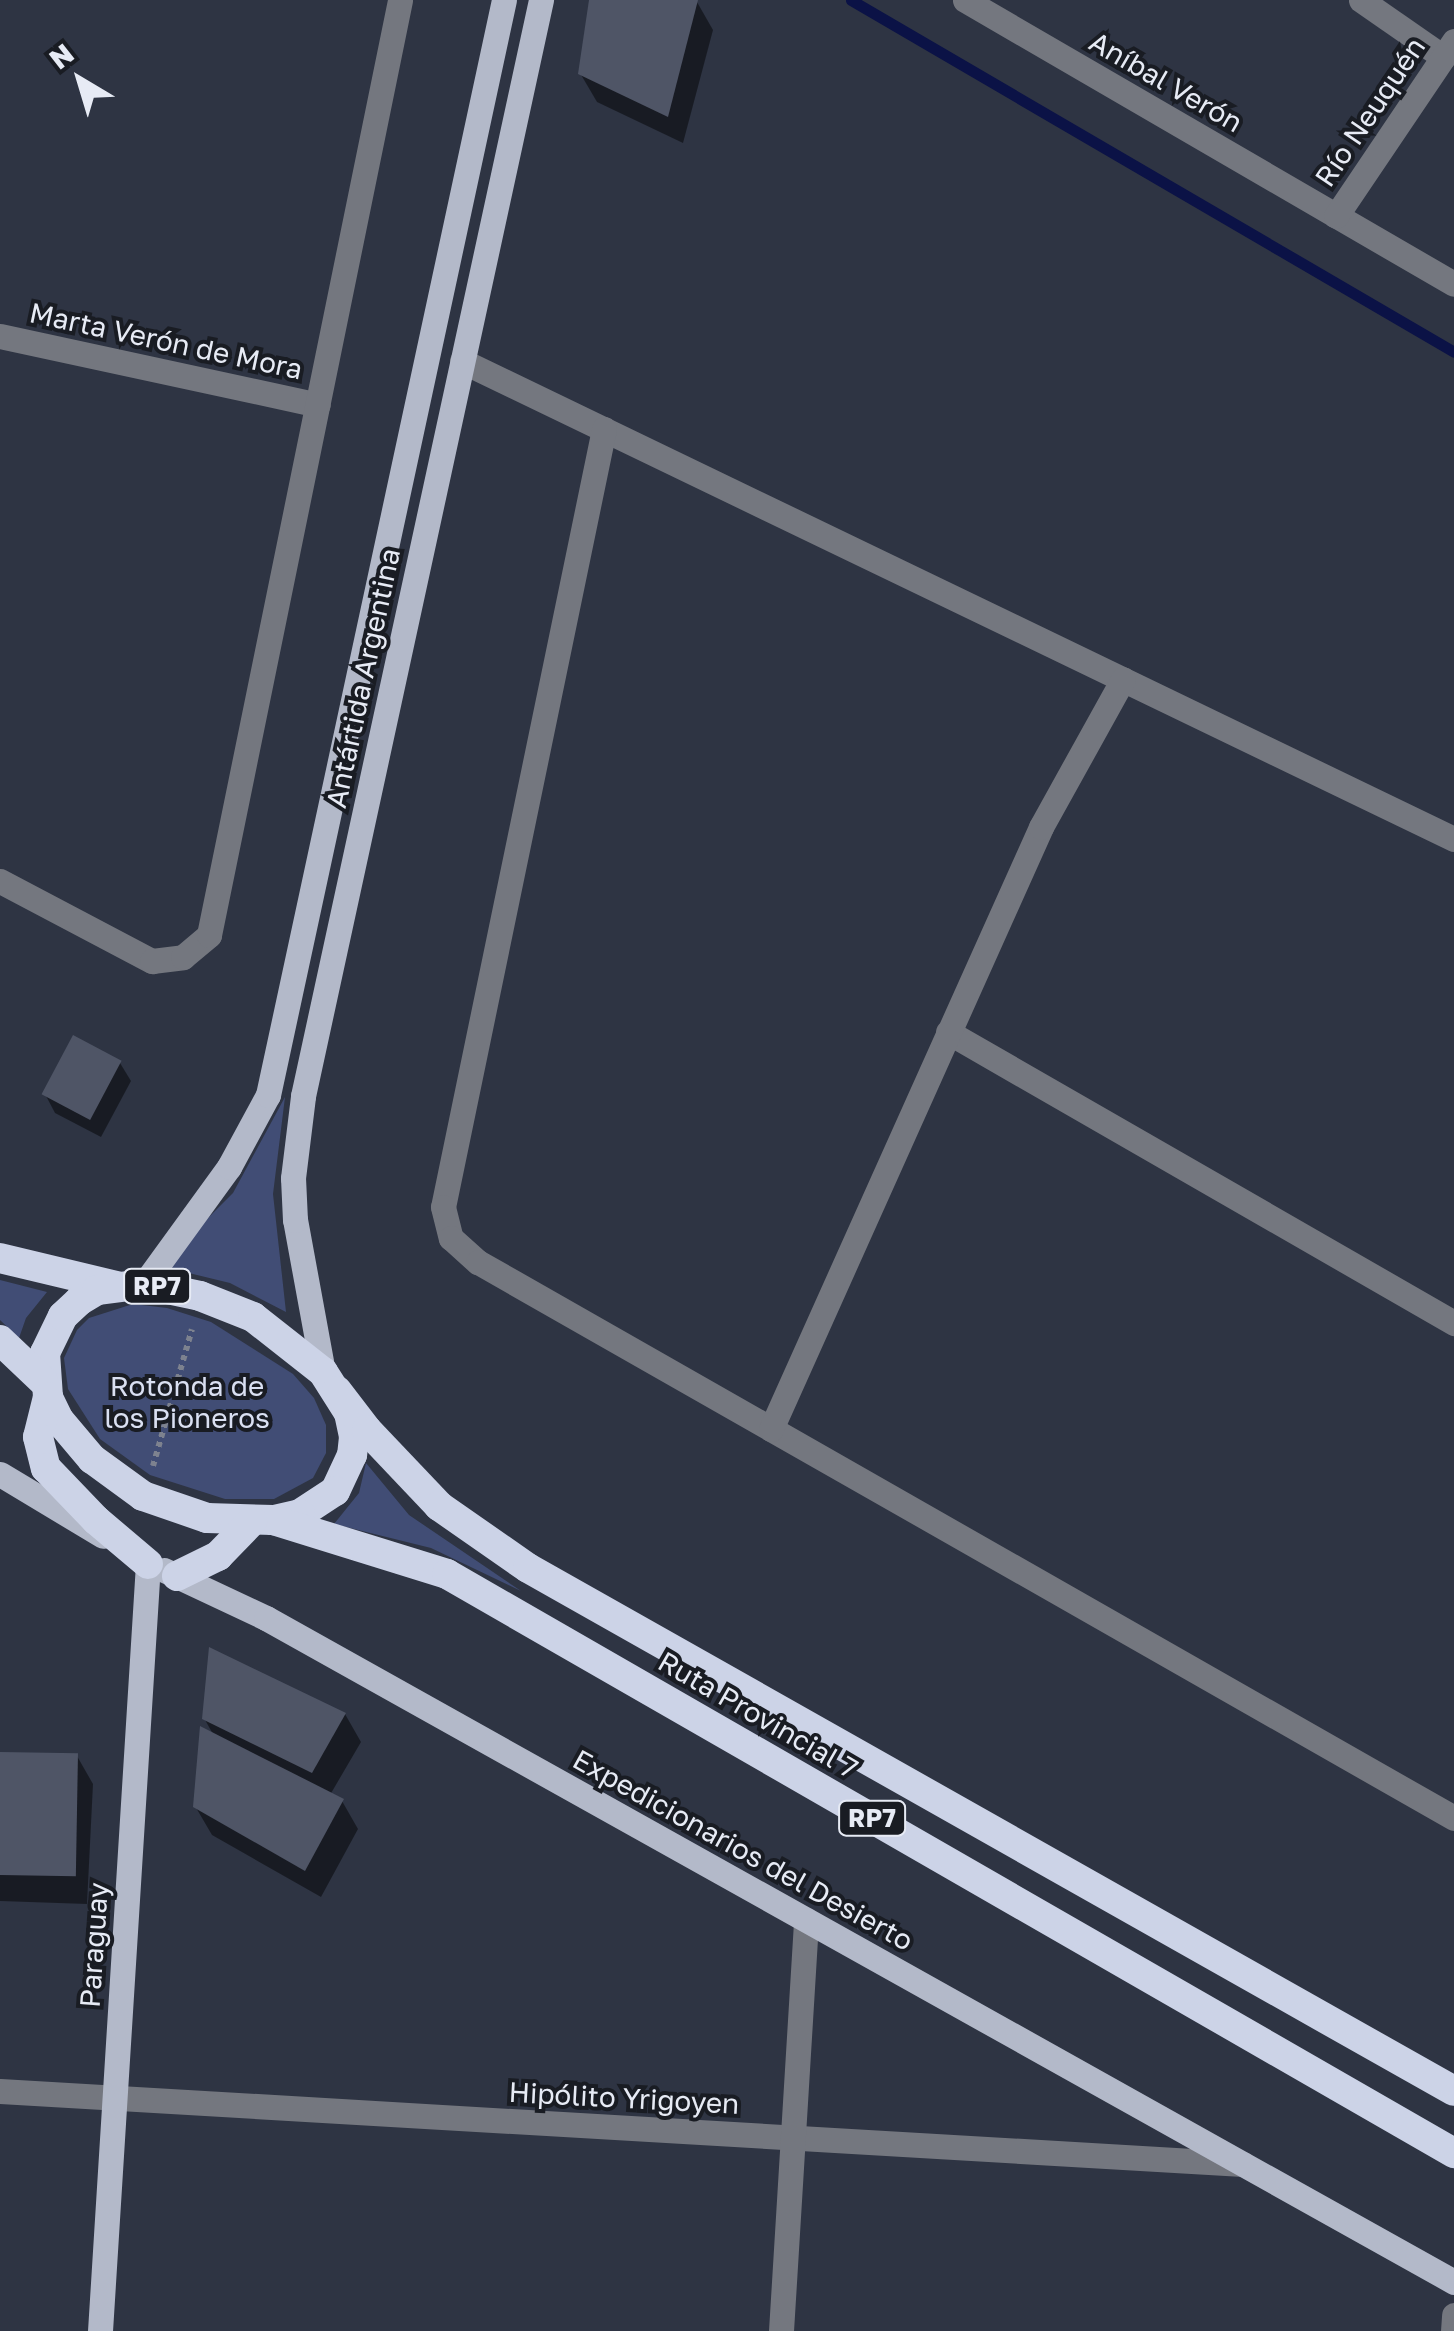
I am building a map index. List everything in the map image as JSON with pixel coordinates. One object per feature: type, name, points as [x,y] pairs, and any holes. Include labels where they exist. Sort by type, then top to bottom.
[{"type":"highway","name":"RP7","points":[[0,1258],[200,1296],[253,1318],[279,1334],[330,1382],[349,1413],[354,1436],[346,1473],[320,1504],[262,1521],[207,1518],[143,1496],[92,1459],[59,1420],[45,1389],[0,1340]]},
{"type":"highway","name":"RP7","points":[[45,1389],[45,1352],[63,1316],[88,1296],[131,1285]]},
{"type":"highway","name":"Ruta Provincial 7","points":[[330,1382],[367,1430],[439,1506],[528,1568],[1454,2091]]},
{"type":"highway","points":[[45,1389],[38,1437],[46,1468],[87,1512],[148,1564]]},
{"type":"highway","name":"Ruta Provincial 7","points":[[262,1521],[410,1560],[460,1581],[1454,2153]]},
{"type":"highway","points":[[177,1576],[218,1556],[262,1521]]},
{"type":"main road","name":"Antártida Argentina","points":[[131,1285],[229,1167],[268,1096],[504,0]]},
{"type":"main road","name":"Antártida Argentina","points":[[330,1382],[295,1220],[296,1140],[541,0]]},
{"type":"main road","name":"Expedicionarios del Desierto","points":[[0,1474],[148,1564],[266,1618],[1454,2282]]},
{"type":"main road","name":"Paraguay","points":[[100,2331],[148,1564]]},
{"type":"street","points":[[0,881],[140,957],[167,962],[183,958],[199,948],[214,922],[400,0]]},
{"type":"street","name":"Aníbal Verón","points":[[965,0],[1454,284]]},
{"type":"street","points":[[1361,0],[1449,49]]},
{"type":"street","name":"Río Neuquén","points":[[1336,216],[1449,49]]},
{"type":"street","name":"Marta Verón de Mora","points":[[0,336],[318,405]]},
{"type":"street","points":[[462,361],[1454,838]]},
{"type":"street","points":[[604,430],[442,1207],[451,1238],[478,1262],[1454,1818]]},
{"type":"street","points":[[772,1430],[1041,827],[1123,679]]},
{"type":"street","points":[[948,1032],[1454,1323]]},
{"type":"street","points":[[781,2331],[806,1920]]},
{"type":"street","name":"Hipólito Yrigoyen","points":[[0,2091],[1244,2164]]},
{"type":"street","points":[[1453,2331],[1454,2315]]},
{"type":"path","points":[[143,1496],[196,1316]]},
{"type":"green space","points":[[285,1097],[273,1194],[286,1312],[230,1283],[160,1266],[233,1193]]},
{"type":"green space","points":[[0,1280],[47,1292],[26,1318],[19,1338],[0,1320]]},
{"type":"green space","name":"Rotonda de los Pioneros","points":[[133,1304],[167,1308],[211,1322],[293,1374],[314,1398],[326,1425],[326,1453],[313,1478],[274,1499],[225,1499],[150,1475],[100,1439],[68,1389],[64,1358],[77,1330],[89,1318]]},
{"type":"green space","points":[[366,1463],[409,1515],[521,1591],[431,1548],[334,1524],[359,1493]]},
{"type":"building","points":[[589,0],[698,0],[668,117],[578,74]]},
{"type":"building","points":[[73,1035],[122,1061],[90,1120],[42,1094]]},
{"type":"building","points":[[209,1647],[346,1713],[312,1773],[202,1719]]},
{"type":"building","points":[[200,1726],[344,1799],[305,1871],[193,1807]]},
{"type":"building","points":[[0,1752],[78,1753],[76,1876],[0,1875]]},
{"type":"waterway","points":[[851,0],[1454,352]]}]
